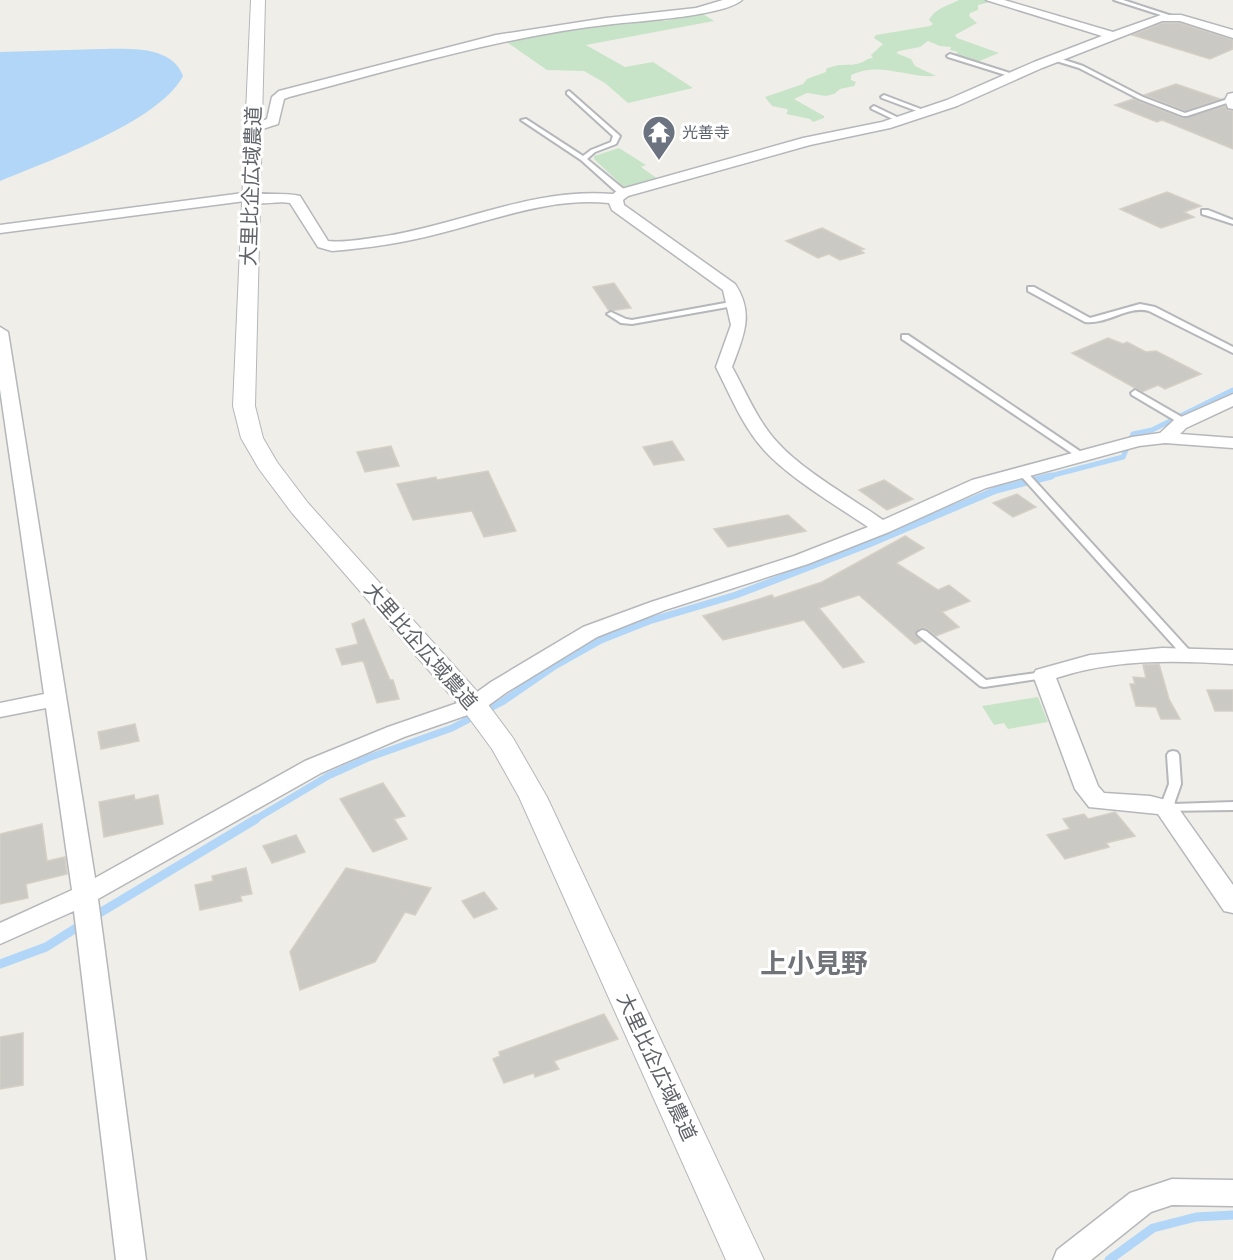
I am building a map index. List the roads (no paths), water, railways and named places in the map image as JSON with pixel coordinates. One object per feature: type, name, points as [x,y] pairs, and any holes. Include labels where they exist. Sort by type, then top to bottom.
[{"type":"street","points":[[253,128],[273,121],[278,97],[284,94],[496,39],[606,21],[697,11],[736,0]]},
{"type":"street","points":[[992,0],[1114,36]]},
{"type":"street","name":"大里比企広域農道","points":[[258,5],[244,406],[252,438],[300,508],[474,705],[503,745],[533,797],[745,1260]]},
{"type":"street","points":[[0,229],[251,197],[282,197],[295,199],[323,244],[332,246],[430,232],[527,206],[594,195],[620,196],[808,141],[899,120],[952,104],[1055,59],[1172,17],[1233,34]]},
{"type":"street","points":[[620,196],[617,207],[729,287],[736,303],[739,325],[724,367],[748,412],[771,447],[804,474],[882,528]]},
{"type":"street","points":[[0,332],[85,895],[131,1260]]},
{"type":"street","points":[[1165,438],[1184,422],[1233,399]]},
{"type":"street","points":[[0,934],[85,895],[313,767],[396,732],[474,705],[499,687],[590,632],[658,606],[781,567],[882,528],[979,484],[1137,441],[1165,438],[1233,443]]},
{"type":"street","points":[[1233,657],[1187,654],[1090,662],[1044,675],[1087,789],[1097,801],[1150,804],[1166,808],[1233,904]]},
{"type":"street","points":[[0,710],[57,699]]},
{"type":"street","points":[[1068,1260],[1141,1202],[1172,1192],[1233,1192]]},
{"type":"lane","points":[[1117,0],[1172,17]]},
{"type":"lane","points":[[950,56],[1014,76]]},
{"type":"lane","points":[[1055,59],[1081,67],[1141,98],[1185,115],[1232,101]]},
{"type":"lane","points":[[569,93],[617,136],[614,143],[593,151],[583,159]]},
{"type":"lane","points":[[884,97],[924,112]]},
{"type":"lane","points":[[874,108],[899,120]]},
{"type":"lane","points":[[524,120],[583,159],[620,196]]},
{"type":"lane","points":[[1205,212],[1233,222]]},
{"type":"lane","points":[[1031,289],[1088,320],[1095,320],[1140,306],[1152,309],[1233,350]]},
{"type":"lane","points":[[611,314],[624,321],[632,322],[736,303]]},
{"type":"lane","points":[[905,338],[1082,456]]},
{"type":"lane","points":[[1136,393],[1184,422]]},
{"type":"lane","points":[[1023,473],[1187,654]]},
{"type":"lane","points":[[922,633],[984,684],[1044,675]]},
{"type":"lane","points":[[1173,755],[1175,784],[1166,808],[1233,806]]},
{"type":"water","points":[[136,49],[159,54],[177,66],[183,76],[170,93],[151,109],[127,124],[73,151],[0,181],[0,52]]},
{"type":"waterway","points":[[1046,477],[1123,457],[1133,434],[1152,430],[1233,390]]},
{"type":"waterway","points":[[254,820],[328,776],[368,758],[452,728],[502,702],[553,667],[601,640],[649,621],[736,595],[869,544],[996,490],[1051,476]]},
{"type":"waterway","points":[[93,917],[256,819]]},
{"type":"waterway","points":[[0,964],[46,947],[84,923]]},
{"type":"waterway","points":[[1109,1260],[1153,1228],[1196,1217],[1233,1215]]},
{"type":"place","name":"光善寺","points":[[659,161]]},
{"type":"district","name":"上小見野","points":[[814,964]]}]
